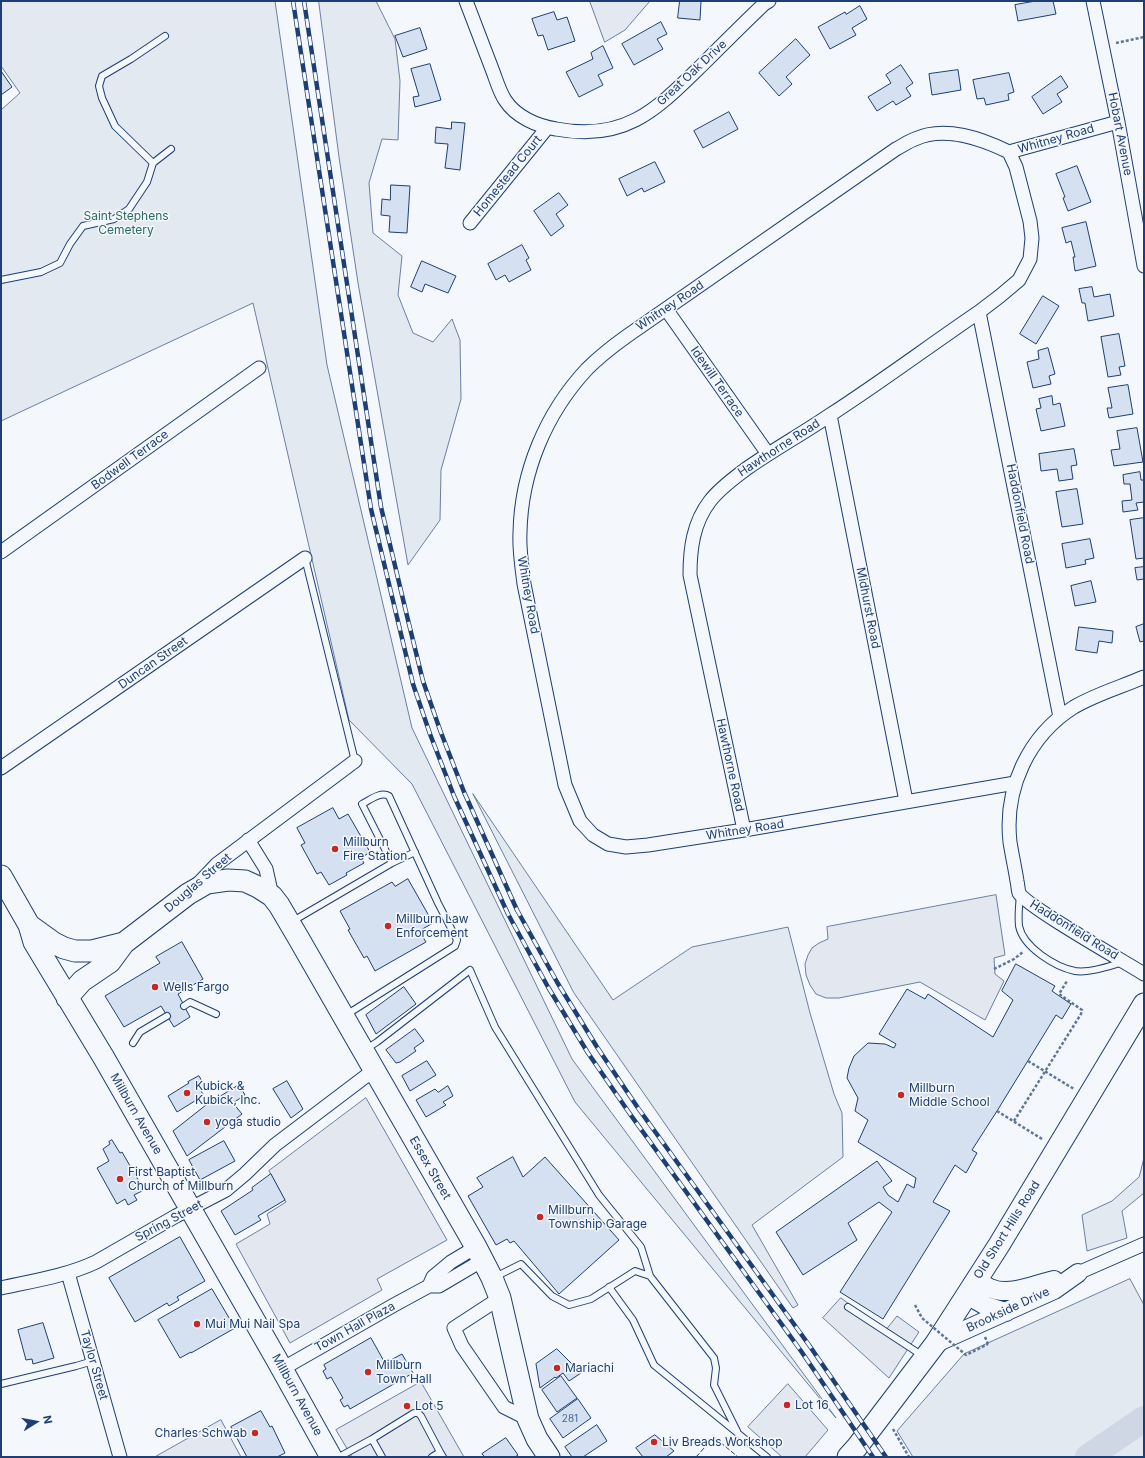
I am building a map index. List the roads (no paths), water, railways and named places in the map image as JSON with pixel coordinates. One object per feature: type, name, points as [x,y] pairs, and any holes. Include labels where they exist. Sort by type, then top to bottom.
[{"type":"main road","name":"Millburn Avenue","points":[[1,876],[29,924],[34,942],[108,1065],[332,1457]]},
{"type":"main road","name":"Essex Street","points":[[188,894],[207,883],[228,880],[245,881],[272,896],[279,905],[483,1262],[500,1298],[528,1419],[549,1457]]},
{"type":"main road","name":"Douglas Street","points":[[29,924],[54,943],[64,948],[75,951],[92,951],[124,944],[188,894]]},
{"type":"main road","points":[[67,998],[82,981],[110,962],[124,944]]},
{"type":"main road","name":"Old Short Hills Road","points":[[853,1452],[931,1351],[1000,1245],[1144,1004]]},
{"type":"main road","name":"Brookside Drive","points":[[972,1288],[1008,1291],[1023,1289],[1078,1273]]},
{"type":"main road","name":"Brookside Drive","points":[[931,1351],[1006,1312],[1054,1290],[1078,1273]]},
{"type":"main road","points":[[972,1288],[986,1306],[1006,1312]]},
{"type":"street","name":"Great Oak Drive","points":[[466,1],[505,100],[523,117],[547,128],[573,132],[598,131],[622,126],[648,113],[667,99],[765,2]]},
{"type":"street","name":"Hobart Avenue","points":[[1093,1],[1118,122],[1144,266]]},
{"type":"street","name":"Whitney Road","points":[[1015,783],[744,830],[648,845],[626,847],[608,844],[593,835],[580,821],[565,785],[524,584],[520,533],[522,507],[526,482],[544,433],[556,410],[587,369],[627,336],[896,149],[917,138],[935,134],[970,136],[991,143],[1009,152],[1118,122]]},
{"type":"street","name":"Homestead Court","points":[[470,224],[547,128]]},
{"type":"street","name":"Hawthorne Road","points":[[744,830],[691,582],[690,553],[694,532],[705,507],[722,486],[768,454],[830,415],[979,312],[1019,280],[1030,259],[1032,238],[1030,222],[1016,167],[1009,152]]},
{"type":"street","name":"Idewill Terrace","points":[[666,310],[768,454]]},
{"type":"street","name":"Haddonfield Road","points":[[979,312],[1060,717]]},
{"type":"street","name":"Bodwell Terrace","points":[[1,552],[259,368]]},
{"type":"street","name":"Midhurst Road","points":[[830,415],[906,801]]},
{"type":"street","name":"Duncan Street","points":[[1,768],[305,558]]},
{"type":"street","points":[[1015,783],[1025,759],[1033,746],[1041,735],[1060,717],[1086,700],[1144,677]]},
{"type":"street","name":"Douglas Street","points":[[188,894],[217,864],[355,761]]},
{"type":"street","name":"Haddonfield Road","points":[[1015,783],[1011,799],[1009,828],[1011,849],[1020,894],[1045,913],[1144,974]]},
{"type":"street","name":"Essex Street","points":[[248,840],[266,869],[272,896]]},
{"type":"street","name":"Spring Street","points":[[1,1288],[68,1273],[96,1262],[226,1190],[275,1145],[374,1070]]},
{"type":"street","name":"Brookside Drive","points":[[1078,1273],[1144,1244]]},
{"type":"street","name":"Town Hall Plaza","points":[[282,1369],[429,1286],[439,1286],[483,1262]]},
{"type":"street","name":"Taylor Street","points":[[68,1273],[120,1457]]},
{"type":"street","points":[[500,1298],[454,1328],[462,1346],[504,1407],[528,1419]]},
{"type":"lane","points":[[154,163],[115,126],[102,98],[99,86],[102,76],[165,36]]},
{"type":"lane","points":[[1,280],[41,272],[60,264],[70,244],[83,226],[114,219],[129,209],[147,182],[154,163],[171,149]]},
{"type":"lane","points":[[305,558],[355,761]]},
{"type":"lane","points":[[343,1017],[456,946],[457,940],[438,903],[389,796],[386,794],[362,804],[392,862]]},
{"type":"lane","points":[[290,923],[392,862],[415,852]]},
{"type":"lane","points":[[1020,894],[1019,926],[1024,939],[1034,950],[1056,964],[1075,971],[1105,968],[1124,962]]},
{"type":"lane","points":[[363,1050],[377,1042],[470,970],[495,1027],[595,1189],[641,1247],[650,1276],[714,1358],[716,1368],[714,1385],[737,1431]]},
{"type":"lane","points":[[184,1006],[190,1002],[216,1014]]},
{"type":"lane","points":[[134,1043],[140,1032],[167,1016]]},
{"type":"lane","points":[[483,1262],[521,1264],[552,1296],[569,1305],[591,1299],[635,1271],[650,1276]]},
{"type":"lane","points":[[609,1287],[633,1320],[654,1365],[737,1431],[767,1457]]},
{"type":"lane","points":[[848,1307],[931,1351]]},
{"type":"lane","points":[[1,1384],[93,1361]]},
{"type":"lane","points":[[339,1457],[418,1412],[442,1455],[432,1457]]},
{"type":"lane","points":[[372,1439],[382,1457]]},
{"type":"waterway","points":[[1088,1457],[1144,1419]]},
{"type":"railway","points":[[293,1],[371,509],[413,684],[430,734],[454,796],[508,914],[548,987],[588,1053],[630,1114],[801,1351],[873,1457]]},
{"type":"railway","points":[[304,1],[381,507],[423,681],[464,792],[517,910],[557,982],[597,1047],[638,1108],[809,1345],[886,1457]]},
{"type":"place","name":"Millburn Fire Station","points":[[335,849]]},
{"type":"place","name":"Millburn Law Enforcement","points":[[388,926]]},
{"type":"place","name":"Wells Fargo","points":[[155,987]]},
{"type":"place","name":"Kubick & Kubick, Inc.","points":[[187,1093]]},
{"type":"place","name":"Millburn Middle School","points":[[901,1095]]},
{"type":"place","name":"yoga studio","points":[[207,1122]]},
{"type":"place","name":"First Baptist Church of Millburn","points":[[120,1179]]},
{"type":"place","name":"Millburn Township Garage","points":[[540,1217]]},
{"type":"place","name":"Mui Mui Nail Spa","points":[[197,1324]]},
{"type":"place","name":"Mariachi","points":[[557,1368]]},
{"type":"place","name":"Millburn Town Hall","points":[[368,1372]]},
{"type":"place","name":"Lot 16","points":[[787,1405]]},
{"type":"place","name":"Lot 5","points":[[407,1406]]},
{"type":"place","name":"Charles Schwab","points":[[255,1433]]},
{"type":"place","name":"Liv Breads Workshop","points":[[654,1442]]},
{"type":"park label","name":"Saint Stephens Cemetery","points":[[126,223]]}]
